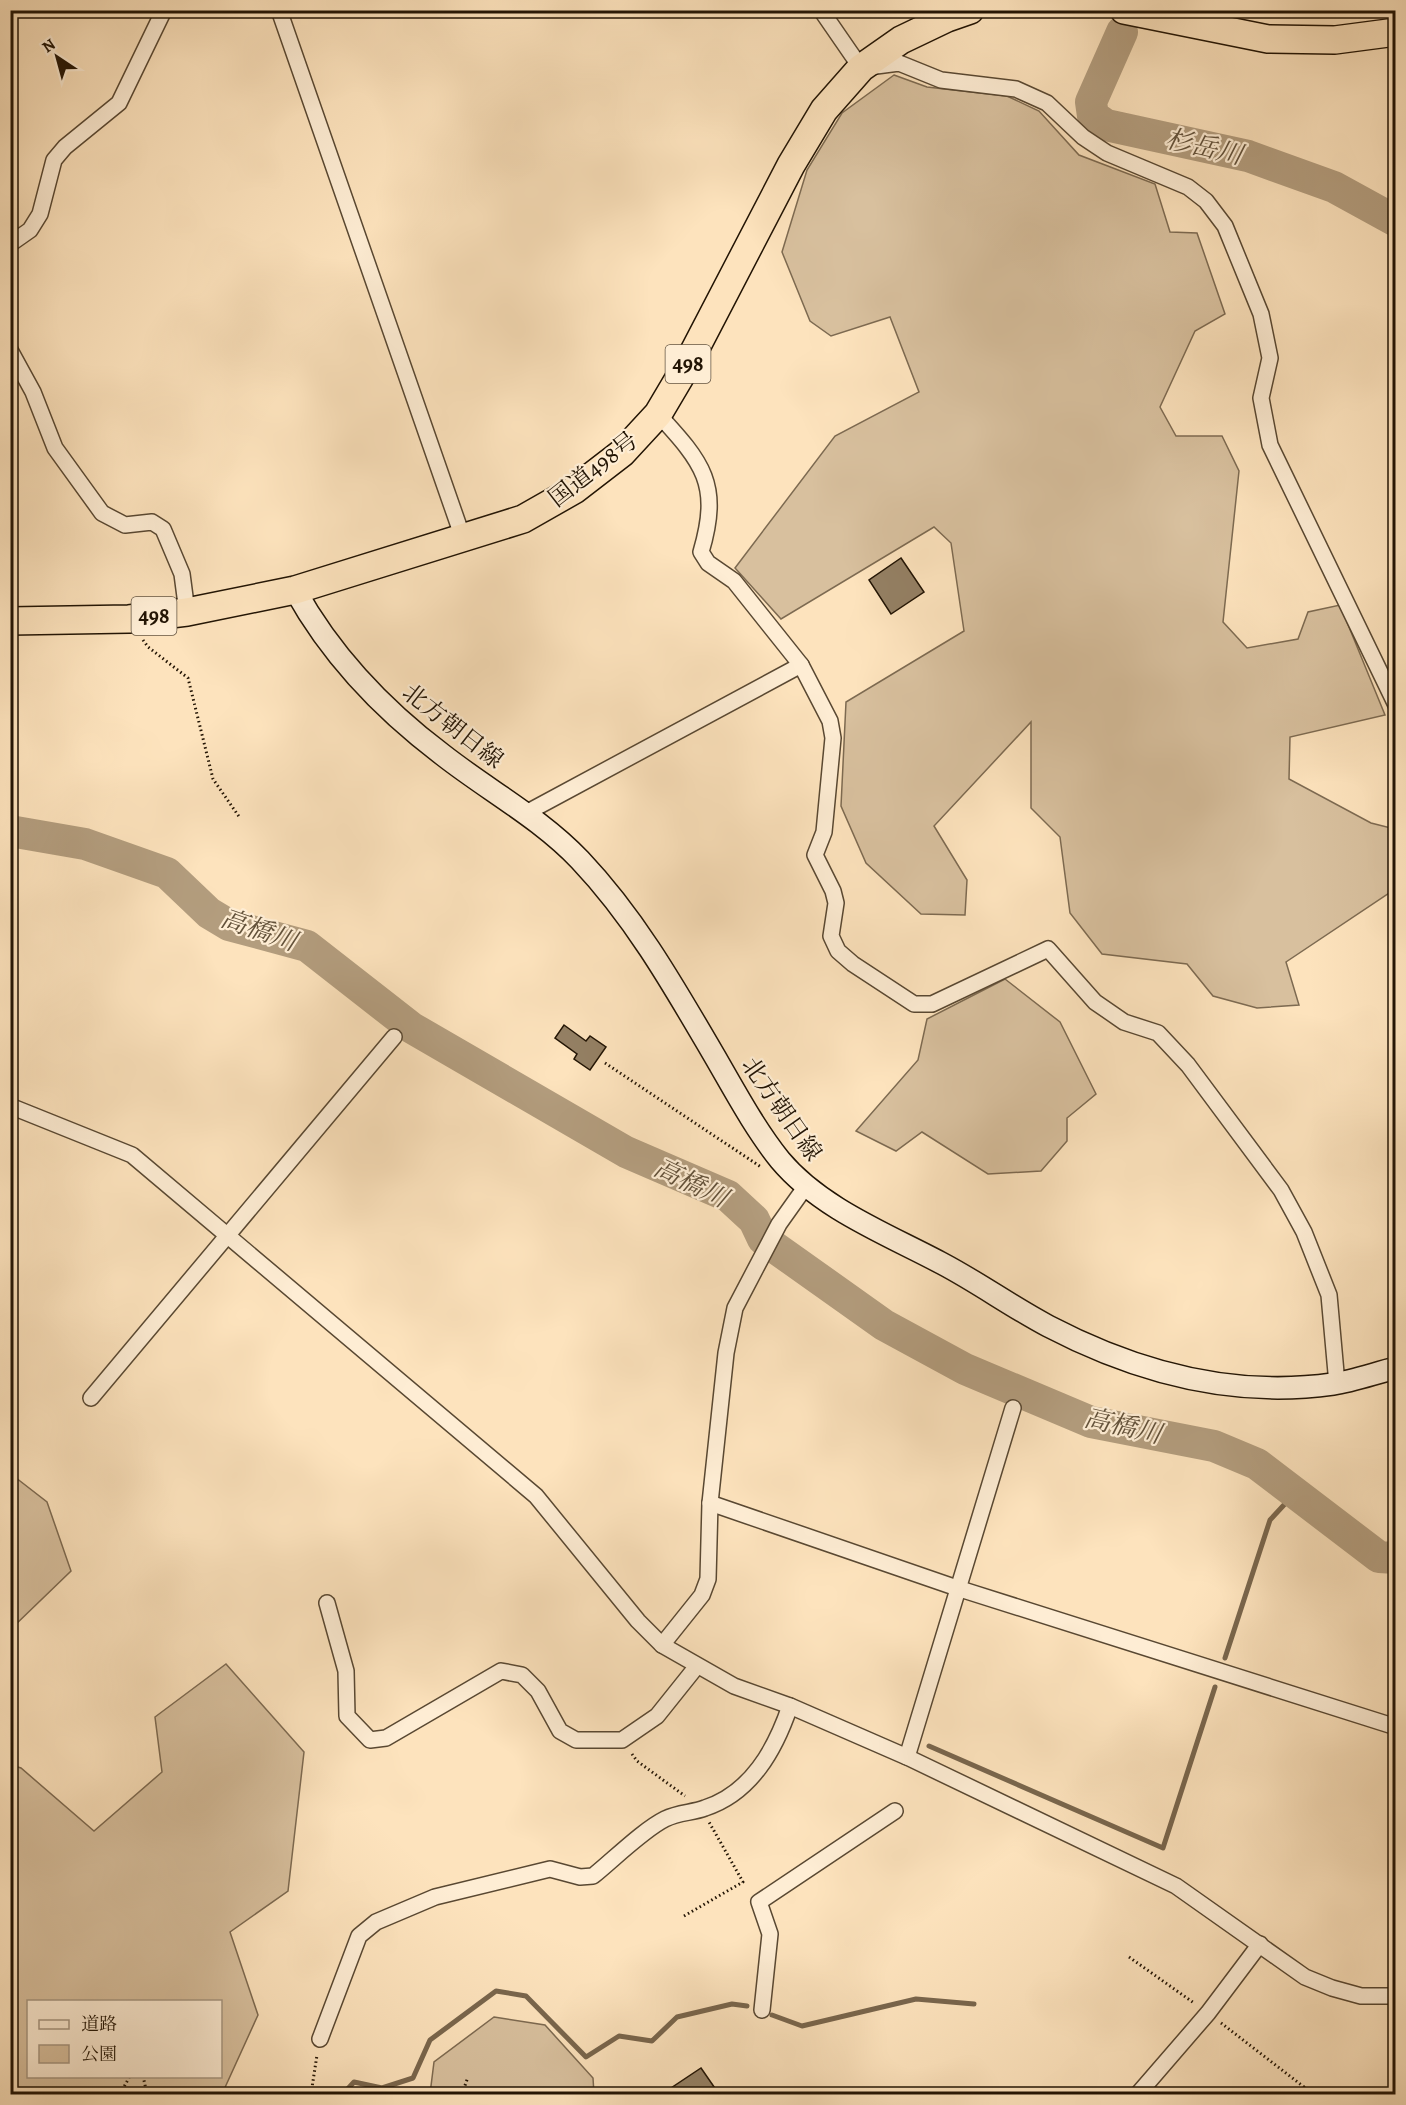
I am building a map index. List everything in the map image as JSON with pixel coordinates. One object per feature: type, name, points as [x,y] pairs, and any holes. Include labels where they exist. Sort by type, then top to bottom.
[{"type":"highway","name":"国道498号","points":[[10,621],[129,619],[187,612],[295,590],[523,519],[574,490],[622,453],[658,414],[687,365],[791,165],[824,110],[861,68],[901,40],[947,18],[970,10]]},
{"type":"highway","points":[[1124,10],[1203,19],[1268,39],[1335,40],[1395,32]]},
{"type":"main road","name":"北方朝日線","points":[[295,590],[318,631],[377,700],[443,755],[526,813],[582,862],[626,914],[672,983],[738,1096],[779,1159],[806,1186],[836,1207],[975,1281],[1046,1325],[1102,1352],[1170,1375],[1233,1387],[1285,1389],[1336,1384],[1395,1368]]},
{"type":"street","points":[[10,244],[30,230],[40,214],[54,160],[65,147],[119,103],[164,10]]},
{"type":"street","points":[[279,10],[464,538]]},
{"type":"street","points":[[821,10],[861,68],[899,63],[941,80],[1016,89],[1047,103],[1083,138],[1107,153],[1188,187],[1206,201],[1225,226],[1262,315],[1270,358],[1261,398],[1270,445],[1395,705]]},
{"type":"street","points":[[10,350],[33,392],[55,448],[102,513],[125,525],[152,522],[163,529],[182,574],[187,612]]},
{"type":"street","points":[[658,414],[689,447],[705,475],[710,521],[701,552],[708,563],[734,581],[801,665],[830,721],[833,738],[824,832],[815,855],[834,891],[836,903],[831,936],[838,951],[853,964],[914,1004],[933,1004],[1048,949],[1095,1002],[1124,1022],[1158,1033],[1188,1065],[1281,1190],[1305,1232],[1329,1295],[1336,1384]]},
{"type":"street","points":[[526,813],[801,665]]},
{"type":"street","points":[[91,1398],[394,1037]]},
{"type":"street","points":[[10,1106],[132,1155],[536,1496],[639,1621],[662,1645],[734,1686],[790,1706],[907,1757],[1176,1886],[1305,1977],[1361,1996],[1395,1996]]},
{"type":"street","points":[[662,1645],[702,1595],[708,1579],[710,1503],[728,1346],[735,1308],[779,1224],[806,1186]]},
{"type":"street","points":[[907,1757],[1013,1408]]},
{"type":"street","points":[[710,1503],[957,1588],[1395,1727]]},
{"type":"street","points":[[327,1603],[346,1671],[347,1716],[370,1740],[386,1738],[501,1671],[522,1675],[538,1691],[560,1731],[576,1740],[622,1740],[657,1716],[697,1666]]},
{"type":"street","points":[[320,2039],[359,1936],[376,1922],[435,1897],[550,1869],[580,1877],[593,1876],[663,1820],[686,1810],[703,1809],[729,1798],[751,1779],[778,1740],[790,1706]]},
{"type":"street","points":[[762,2010],[770,1934],[759,1902],[895,1811]]},
{"type":"street","points":[[1138,2094],[1208,2013],[1260,1944]]},
{"type":"path","points":[[129,619],[148,647],[188,678],[213,779],[240,818]]},
{"type":"path","points":[[605,1063],[766,1170]]},
{"type":"path","points":[[622,1740],[637,1761],[703,1809],[743,1882],[684,1916]]},
{"type":"path","points":[[311,2094],[320,2039]]},
{"type":"path","points":[[462,2094],[468,2077]]},
{"type":"path","points":[[120,2094],[129,2078]]},
{"type":"path","points":[[143,2078],[147,2094]]},
{"type":"green space","points":[[894,75],[927,87],[1007,96],[1039,111],[1079,155],[1155,184],[1170,232],[1197,233],[1225,314],[1195,331],[1160,407],[1176,436],[1222,436],[1239,471],[1223,622],[1247,648],[1298,639],[1308,612],[1340,605],[1385,715],[1290,737],[1289,779],[1371,823],[1395,829],[1395,889],[1286,962],[1299,1005],[1257,1008],[1213,996],[1187,964],[1102,954],[1070,913],[1060,837],[1031,808],[1031,722],[934,826],[967,880],[965,915],[921,914],[866,863],[841,806],[846,702],[964,631],[951,543],[934,527],[781,619],[735,568],[835,436],[919,392],[890,317],[831,336],[810,321],[782,252],[807,170],[842,113]]},
{"type":"green space","points":[[1005,979],[1060,1022],[1096,1094],[1067,1118],[1067,1141],[1041,1171],[988,1174],[922,1132],[896,1151],[856,1131],[918,1060],[927,1019]]},
{"type":"green space","points":[[11,1474],[47,1502],[71,1571],[13,1627],[10,1627]]},
{"type":"green space","points":[[226,1664],[304,1752],[288,1891],[230,1932],[258,2015],[222,2094],[11,2094],[11,1765],[21,1768],[94,1831],[162,1772],[155,1717]]},
{"type":"green space","points":[[494,2017],[545,2025],[593,2078],[594,2094],[430,2094],[434,2062]]},
{"type":"building","points":[[901,558],[924,592],[891,614],[869,580]]},
{"type":"building","points":[[564,1025],[586,1041],[590,1036],[606,1047],[590,1070],[574,1059],[577,1054],[555,1038]]},
{"type":"building","points":[[701,2068],[719,2094],[662,2094]]},
{"type":"waterway","name":"杉岳川","points":[[1122,32],[1091,102],[1093,116],[1106,125],[1248,156],[1334,187],[1396,221]]},
{"type":"waterway","name":"高橋川","points":[[10,831],[85,844],[167,873],[209,913],[229,925],[307,946],[412,1028],[626,1152],[728,1196],[754,1220],[763,1239],[884,1325],[965,1369],[1091,1422],[1214,1446],[1257,1464],[1379,1557],[1396,1558]]},
{"type":"waterway","points":[[1225,1658],[1270,1520],[1295,1493]]},
{"type":"waterway","points":[[929,1746],[1163,1848],[1215,1687]]},
{"type":"waterway","points":[[343,2094],[354,2082],[382,2088],[413,2078],[430,2040],[496,1991],[526,1996],[586,2057],[619,2036],[652,2041],[677,2017],[732,2004],[747,2006]]},
{"type":"waterway","points":[[772,2015],[802,2026],[916,1999],[974,2004]]}]
